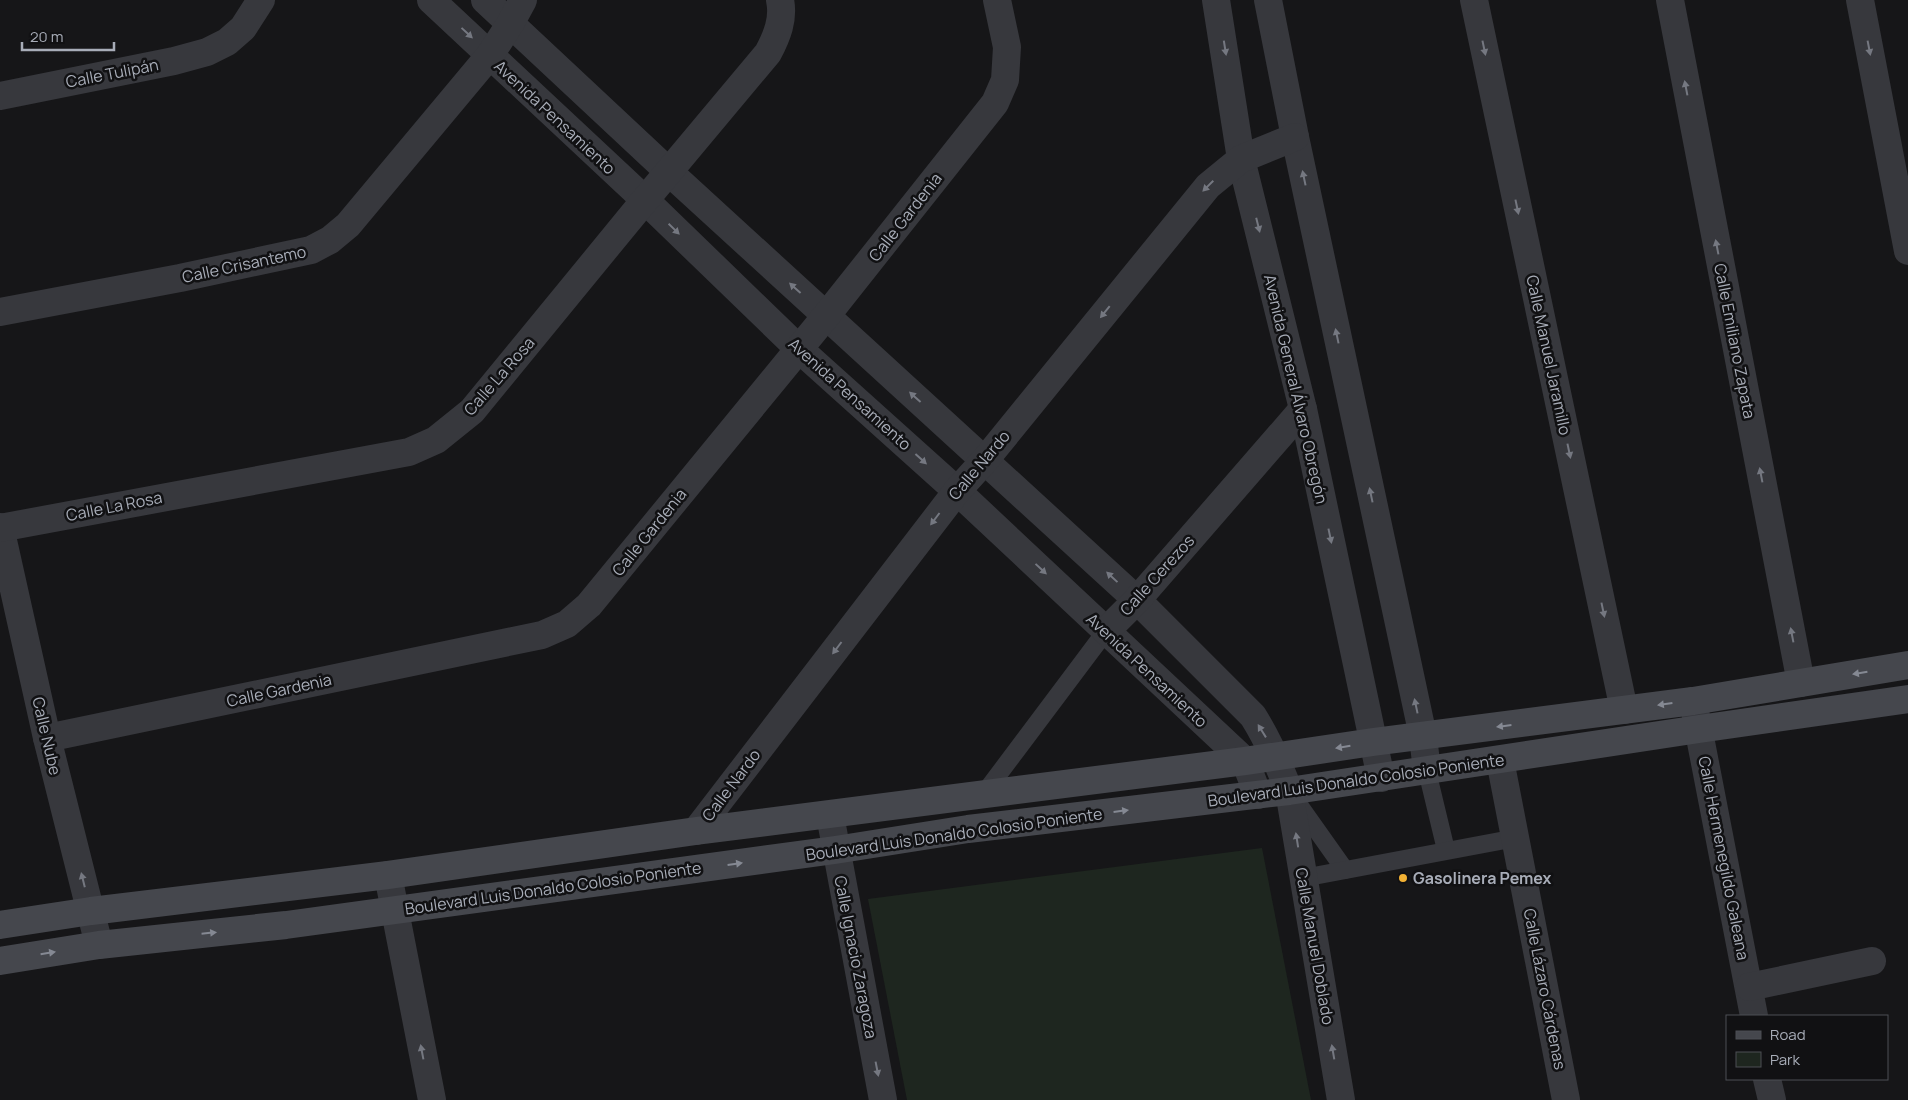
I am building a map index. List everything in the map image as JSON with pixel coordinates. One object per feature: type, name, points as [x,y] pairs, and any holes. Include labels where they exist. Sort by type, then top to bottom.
[{"type":"main road","name":"Boulevard Luis Donaldo Colosio Poniente","points":[[0,925],[91,911],[388,875],[696,831],[1245,762],[1373,742],[1694,701],[1908,665]]},
{"type":"main road","name":"Boulevard Luis Donaldo Colosio Poniente","points":[[0,961],[99,945],[286,925],[835,850],[968,829],[1289,792],[1908,699]]},
{"type":"street","name":"Calle Tulipán","points":[[0,96],[174,61],[207,52],[228,42],[243,28],[261,0]]},
{"type":"street","name":"Avenida Pensamiento","points":[[431,0],[645,200],[799,349],[957,491],[1245,762],[1258,795]]},
{"type":"street","points":[[485,0],[669,172],[1137,600],[1252,716],[1265,735],[1276,757],[1289,792]]},
{"type":"street","name":"Calle Crisantemo","points":[[0,312],[180,278],[311,250],[330,240],[348,225],[490,55],[523,0]]},
{"type":"street","name":"Calle La Rosa","points":[[0,527],[409,452],[436,440],[472,410],[768,53],[778,32],[782,10],[780,0]]},
{"type":"street","name":"Calle Gardenia","points":[[47,738],[542,635],[567,624],[589,604],[799,349],[995,103],[1005,80],[1007,47],[997,0]]},
{"type":"street","name":"Avenida General Álvaro Obregón","points":[[1216,0],[1242,159],[1303,409],[1381,778]]},
{"type":"street","points":[[1268,0],[1295,137],[1422,736],[1427,771]]},
{"type":"street","name":"Calle Manuel Jaramillo","points":[[1474,0],[1624,710]]},
{"type":"street","name":"Calle Emiliano Zapata","points":[[1670,0],[1801,683]]},
{"type":"street","points":[[1860,0],[1908,251]]},
{"type":"street","name":"Calle Nardo","points":[[696,831],[957,491],[985,460],[1208,186],[1242,159],[1295,137]]},
{"type":"street","name":"Calle Cerezos","points":[[1106,631],[1137,600],[1303,409]]},
{"type":"street","name":"Calle Nube","points":[[0,527],[47,738],[99,945]]},
{"type":"street","name":"Calle Hermenegildo Galeana","points":[[1694,701],[1754,1015]]},
{"type":"street","name":"Calle Lázaro Cárdenas","points":[[1500,760],[1566,1100]]},
{"type":"street","name":"Calle Manuel Doblado","points":[[1289,792],[1341,1100]]},
{"type":"street","name":"Calle Ignacio Zaragoza","points":[[830,814],[835,850],[883,1100]]},
{"type":"street","points":[[388,875],[432,1100]]},
{"type":"street","points":[[1748,987],[1872,961]]},
{"type":"street","points":[[1767,1080],[1772,1100]]},
{"type":"lane","name":"Calle Cerezos","points":[[983,795],[1106,631]]},
{"type":"lane","points":[[1427,771],[1446,850]]},
{"type":"lane","points":[[1289,792],[1345,870]]},
{"type":"lane","points":[[1303,878],[1516,838]]},
{"type":"green space","points":[[1262,848],[1311,1100],[907,1100],[868,899]]},
{"type":"place","name":"Gasolinera Pemex","points":[[1403,878]]}]
